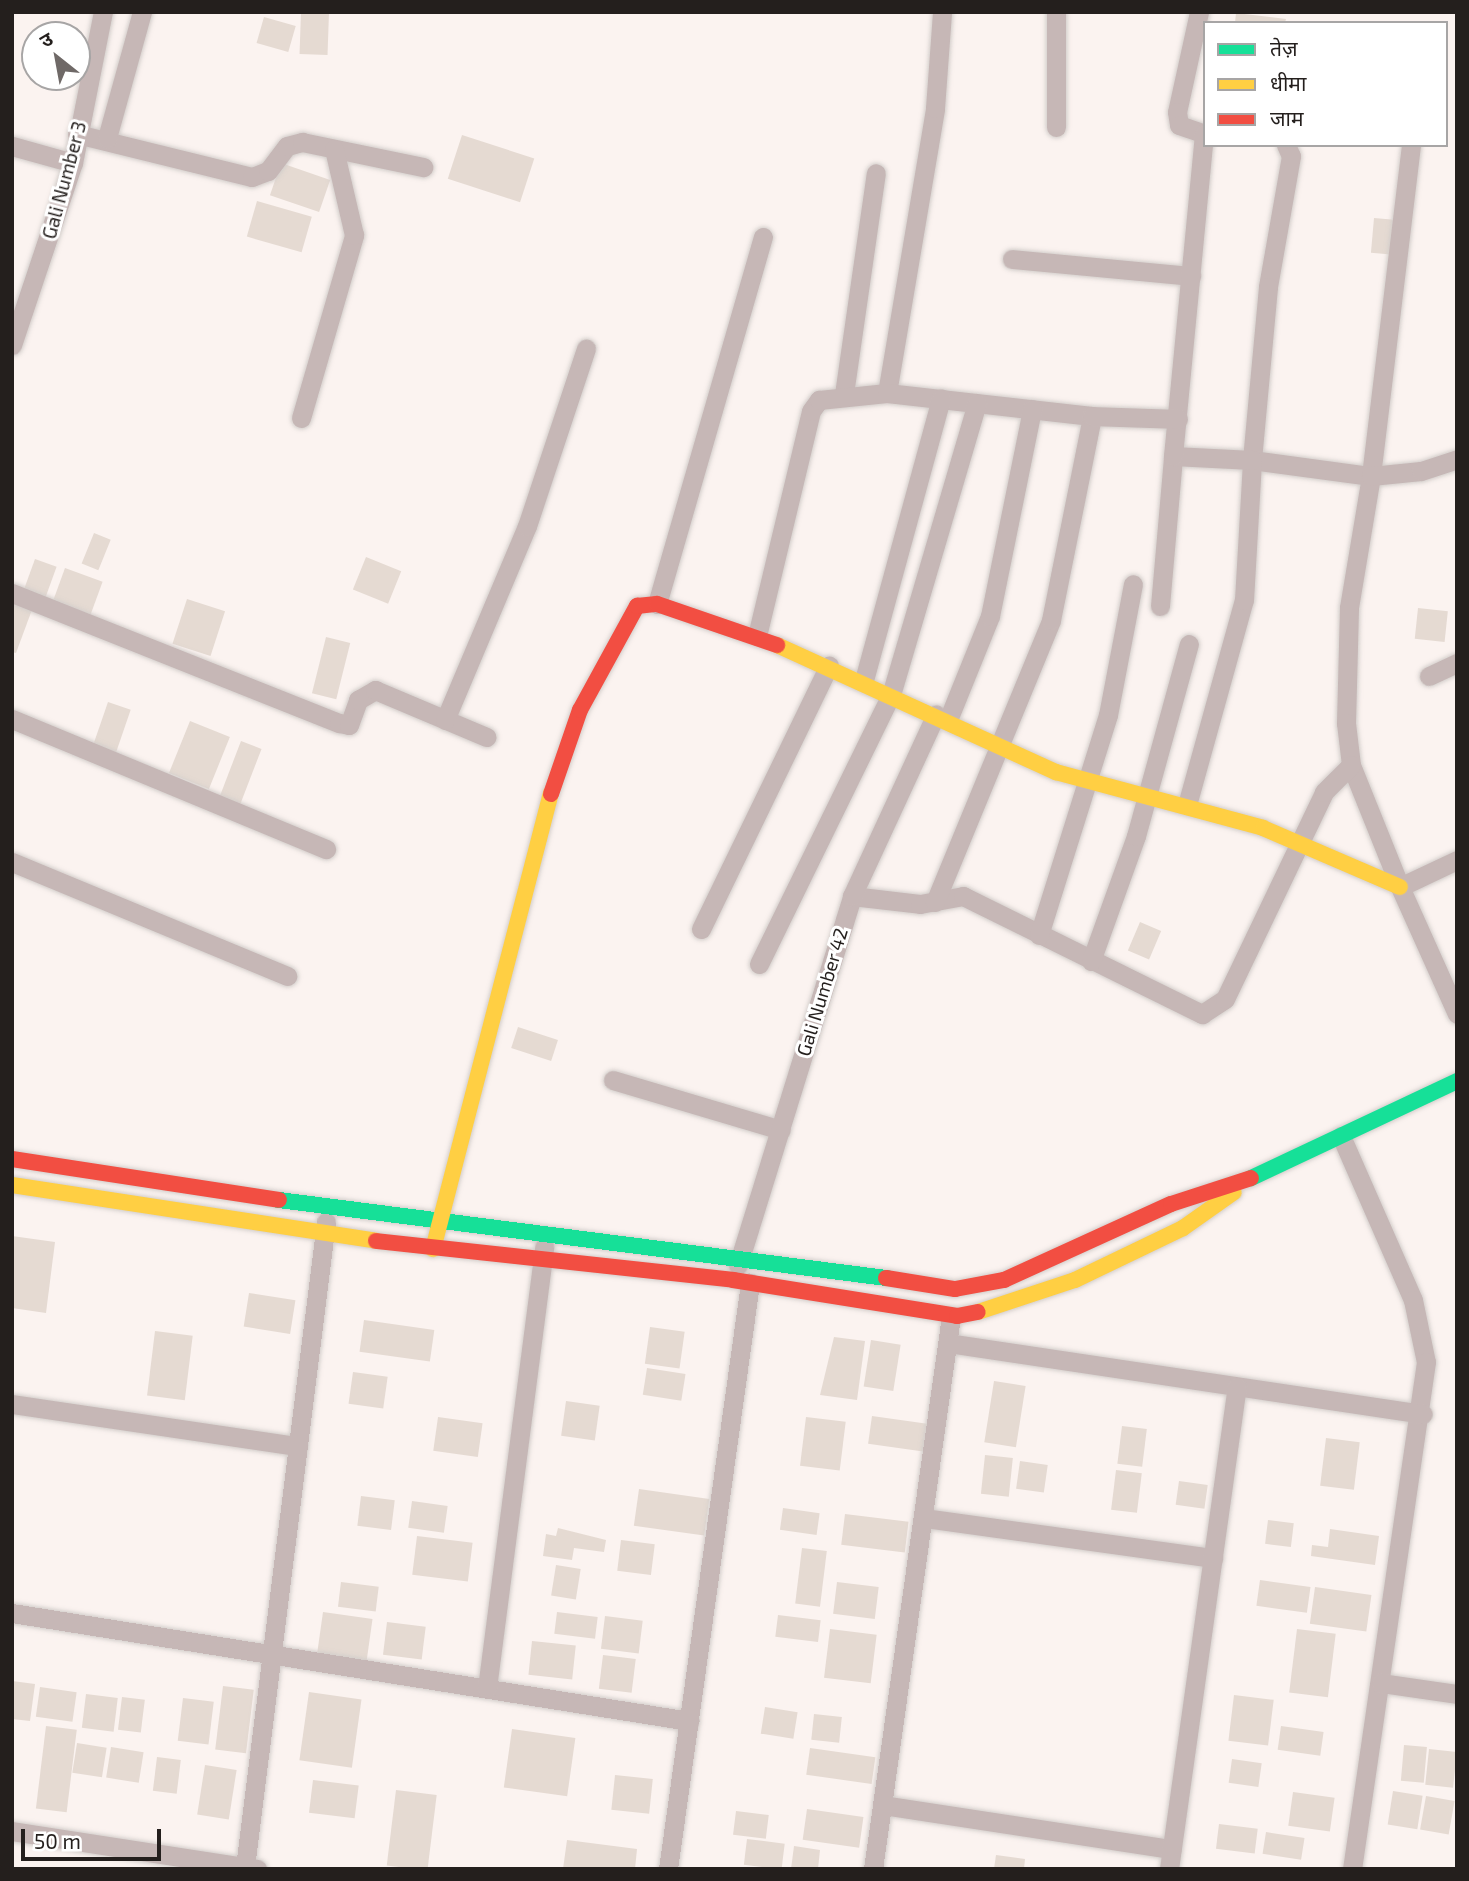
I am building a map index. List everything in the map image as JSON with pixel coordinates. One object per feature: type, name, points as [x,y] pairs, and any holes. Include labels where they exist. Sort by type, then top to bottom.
[{"type":"street","name":"Gali Number 3","points":[[12,345],[73,163],[103,12]]},
{"type":"street","points":[[107,138],[142,12]]},
{"type":"street","points":[[887,393],[935,108],[942,12]]},
{"type":"street","points":[[1056,12],[1056,127]]},
{"type":"street","points":[[1199,12],[1177,112],[1179,125],[1203,134]]},
{"type":"street","points":[[77,135],[107,138],[252,177],[268,171],[287,146],[334,149],[423,167]]},
{"type":"street","points":[[12,145],[73,163]]},
{"type":"street","points":[[1160,606],[1203,145]]},
{"type":"street","points":[[1187,805],[1244,600],[1252,460],[1268,287],[1291,156],[1287,147]]},
{"type":"street","points":[[1411,147],[1371,476],[1349,608],[1351,765],[1400,887],[1457,1014]]},
{"type":"street","points":[[301,418],[354,235],[334,149]]},
{"type":"street","points":[[844,394],[876,173]]},
{"type":"street","points":[[657,604],[763,237]]},
{"type":"street","points":[[1012,259],[1191,276]]},
{"type":"street","points":[[445,720],[527,527],[586,349]]},
{"type":"street","points":[[757,636],[811,411],[819,400],[844,394],[887,393],[1092,416],[1178,419]]},
{"type":"street","points":[[864,680],[942,398]]},
{"type":"street","points":[[759,964],[891,695],[977,403]]},
{"type":"street","name":"Gali Number 42","points":[[668,1869],[689,1720],[741,1282],[741,1255],[852,896],[942,717],[993,605],[1032,409]]},
{"type":"street","points":[[935,902],[1051,620],[1092,416]]},
{"type":"street","points":[[1173,456],[1252,460],[1371,476],[1421,471],[1457,459]]},
{"type":"street","points":[[1039,935],[1090,781],[1118,675],[1133,584]]},
{"type":"street","points":[[12,593],[339,723],[349,724],[358,700],[375,690],[486,737]]},
{"type":"street","points":[[433,1249],[558,766],[630,612],[657,604],[757,636],[864,680],[1001,745],[1090,781],[1187,805],[1301,844],[1400,887],[1457,860]]},
{"type":"street","points":[[1091,961],[1147,793],[1189,645]]},
{"type":"street","points":[[1429,676],[1457,663]]},
{"type":"street","points":[[701,929],[829,665]]},
{"type":"street","points":[[12,719],[326,849]]},
{"type":"street","points":[[852,896],[935,902],[963,896],[1190,1011],[1215,1009],[1301,844],[1331,780],[1351,765]]},
{"type":"street","points":[[12,862],[287,976]]},
{"type":"street","points":[[613,1080],[781,1130]]},
{"type":"street","points":[[12,1159],[438,1225],[741,1255],[955,1290],[1004,1280],[1171,1204],[1259,1175],[1457,1081]]},
{"type":"street","points":[[1341,1136],[1425,1336],[1423,1414],[1352,1869]]},
{"type":"street","points":[[12,1185],[433,1249],[741,1282],[951,1316],[1011,1306],[1075,1280],[1183,1228],[1259,1175]]},
{"type":"street","points":[[12,1831],[251,1868],[272,1654],[329,1207]]},
{"type":"street","points":[[487,1688],[546,1236]]},
{"type":"street","points":[[873,1869],[951,1316]]},
{"type":"street","points":[[948,1343],[1423,1414]]},
{"type":"street","points":[[1169,1869],[1237,1387]]},
{"type":"street","points":[[12,1404],[298,1446]]},
{"type":"street","points":[[924,1518],[1213,1558]]},
{"type":"street","points":[[12,1613],[689,1720]]},
{"type":"street","points":[[1381,1683],[1457,1693]]},
{"type":"street","points":[[883,1805],[1172,1849]]},
{"type":"building","points":[[301,12],[329,13],[328,55],[300,54]]},
{"type":"building","points":[[1236,13],[1286,19],[1286,21],[1235,21]]},
{"type":"building","points":[[264,17],[296,26],[288,52],[257,43]]},
{"type":"building","points":[[462,135],[534,158],[520,202],[448,179]]},
{"type":"building","points":[[281,163],[330,180],[319,212],[270,195]]},
{"type":"building","points":[[257,201],[312,217],[302,252],[247,237]]},
{"type":"building","points":[[1374,218],[1397,220],[1394,255],[1371,253]]},
{"type":"building","points":[[94,533],[111,540],[98,570],[82,564]]},
{"type":"building","points":[[366,557],[401,571],[388,604],[353,589]]},
{"type":"building","points":[[35,559],[57,567],[43,604],[22,596]]},
{"type":"building","points":[[65,568],[103,582],[91,615],[53,601]]},
{"type":"building","points":[[12,599],[33,607],[16,653],[12,652]]},
{"type":"building","points":[[187,599],[225,611],[211,656],[172,644]]},
{"type":"building","points":[[1418,608],[1448,611],[1445,642],[1415,639]]},
{"type":"building","points":[[326,637],[350,643],[336,699],[312,693]]},
{"type":"building","points":[[108,702],[131,710],[115,756],[92,748]]},
{"type":"building","points":[[190,721],[230,737],[209,789],[169,773]]},
{"type":"building","points":[[241,741],[262,749],[240,806],[219,798]]},
{"type":"building","points":[[1140,922],[1161,931],[1149,960],[1128,951]]},
{"type":"building","points":[[518,1027],[558,1040],[551,1061],[511,1048]]},
{"type":"building","points":[[12,1236],[55,1242],[46,1313],[12,1308]]},
{"type":"building","points":[[249,1293],[295,1300],[290,1334],[244,1327]]},
{"type":"building","points":[[364,1320],[434,1330],[430,1362],[360,1352]]},
{"type":"building","points":[[650,1327],[685,1332],[680,1369],[645,1364]]},
{"type":"building","points":[[155,1331],[193,1336],[185,1400],[147,1396]]},
{"type":"building","points":[[834,1337],[865,1341],[857,1400],[820,1395]]},
{"type":"building","points":[[871,1340],[901,1345],[893,1391],[864,1386]]},
{"type":"building","points":[[647,1368],[686,1374],[681,1401],[643,1395]]},
{"type":"building","points":[[353,1372],[388,1377],[383,1409],[349,1404]]},
{"type":"building","points":[[994,1381],[1026,1386],[1016,1447],[984,1442]]},
{"type":"building","points":[[566,1401],[600,1406],[595,1440],[561,1436]]},
{"type":"building","points":[[872,1416],[932,1424],[929,1452],[868,1444]]},
{"type":"building","points":[[438,1417],[483,1423],[478,1457],[433,1451]]},
{"type":"building","points":[[806,1417],[846,1422],[840,1471],[800,1466]]},
{"type":"building","points":[[1122,1426],[1147,1429],[1142,1467],[1117,1464]]},
{"type":"building","points":[[1326,1438],[1360,1442],[1354,1490],[1320,1486]]},
{"type":"building","points":[[985,1455],[1013,1458],[1009,1497],[981,1494]]},
{"type":"building","points":[[1020,1461],[1048,1465],[1044,1493],[1016,1489]]},
{"type":"building","points":[[1116,1470],[1142,1473],[1137,1513],[1111,1510]]},
{"type":"building","points":[[1179,1481],[1208,1485],[1204,1509],[1176,1505]]},
{"type":"building","points":[[639,1489],[709,1499],[704,1536],[634,1526]]},
{"type":"building","points":[[361,1496],[395,1500],[391,1530],[357,1526]]},
{"type":"building","points":[[412,1501],[448,1506],[444,1533],[408,1528]]},
{"type":"building","points":[[783,1508],[820,1513],[817,1535],[780,1530]]},
{"type":"building","points":[[845,1514],[909,1522],[905,1553],[841,1545]]},
{"type":"building","points":[[1268,1520],[1294,1523],[1291,1547],[1265,1544]]},
{"type":"building","points":[[558,1528],[606,1540],[604,1552],[574,1548],[572,1560],[543,1556],[546,1534],[556,1536]]},
{"type":"building","points":[[1330,1529],[1379,1536],[1375,1565],[1311,1556],[1312,1545],[1328,1547]]},
{"type":"building","points":[[417,1536],[473,1543],[468,1582],[412,1575]]},
{"type":"building","points":[[621,1540],[655,1544],[651,1575],[617,1571]]},
{"type":"building","points":[[802,1548],[827,1551],[820,1607],[795,1604]]},
{"type":"building","points":[[556,1565],[581,1569],[576,1600],[551,1596]]},
{"type":"building","points":[[1260,1580],[1311,1587],[1307,1613],[1256,1606]]},
{"type":"building","points":[[341,1582],[379,1587],[376,1611],[338,1607]]},
{"type":"building","points":[[837,1582],[879,1587],[875,1619],[833,1614]]},
{"type":"building","points":[[1315,1587],[1371,1595],[1366,1632],[1310,1624]]},
{"type":"building","points":[[323,1612],[373,1619],[367,1662],[317,1655]]},
{"type":"building","points":[[557,1612],[598,1617],[595,1639],[554,1634]]},
{"type":"building","points":[[778,1615],[821,1620],[818,1642],[775,1637]]},
{"type":"building","points":[[605,1616],[643,1621],[639,1653],[601,1649]]},
{"type":"building","points":[[387,1622],[426,1627],[422,1660],[383,1655]]},
{"type":"building","points":[[830,1629],[877,1635],[871,1683],[824,1678]]},
{"type":"building","points":[[1297,1629],[1336,1634],[1328,1697],[1289,1693]]},
{"type":"building","points":[[532,1641],[576,1646],[572,1679],[528,1675]]},
{"type":"building","points":[[603,1655],[636,1659],[632,1693],[599,1689]]},
{"type":"building","points":[[12,1681],[35,1684],[30,1721],[12,1719]]},
{"type":"building","points":[[223,1686],[254,1690],[246,1753],[215,1750]]},
{"type":"building","points":[[40,1687],[77,1692],[72,1722],[36,1717]]},
{"type":"building","points":[[309,1692],[361,1699],[352,1768],[299,1760]]},
{"type":"building","points":[[86,1694],[118,1698],[114,1732],[82,1728]]},
{"type":"building","points":[[1234,1695],[1274,1700],[1268,1746],[1228,1741]]},
{"type":"building","points":[[122,1697],[145,1700],[141,1733],[118,1730]]},
{"type":"building","points":[[183,1698],[214,1702],[209,1744],[178,1741]]},
{"type":"building","points":[[765,1707],[798,1712],[793,1739],[761,1734]]},
{"type":"building","points":[[814,1714],[842,1717],[839,1743],[811,1740]]},
{"type":"building","points":[[46,1726],[77,1730],[67,1812],[36,1808]]},
{"type":"building","points":[[1281,1726],[1324,1732],[1320,1756],[1278,1750]]},
{"type":"building","points":[[512,1729],[575,1738],[567,1796],[504,1787]]},
{"type":"building","points":[[77,1743],[107,1748],[102,1777],[72,1773]]},
{"type":"building","points":[[1404,1745],[1427,1747],[1424,1783],[1401,1781]]},
{"type":"building","points":[[111,1747],[144,1752],[139,1783],[106,1778]]},
{"type":"building","points":[[810,1748],[875,1757],[872,1784],[806,1775]]},
{"type":"building","points":[[1429,1749],[1457,1752],[1453,1788],[1425,1785]]},
{"type":"building","points":[[157,1757],[181,1760],[177,1794],[153,1791]]},
{"type":"building","points":[[1232,1759],[1262,1763],[1258,1787],[1229,1783]]},
{"type":"building","points":[[205,1765],[237,1770],[229,1819],[197,1814]]},
{"type":"building","points":[[615,1775],[653,1779],[649,1814],[611,1810]]},
{"type":"building","points":[[313,1780],[359,1786],[355,1818],[309,1813]]},
{"type":"building","points":[[396,1790],[437,1795],[428,1869],[387,1865]]},
{"type":"building","points":[[1393,1791],[1423,1796],[1417,1829],[1388,1825]]},
{"type":"building","points":[[1293,1792],[1335,1798],[1330,1832],[1288,1826]]},
{"type":"building","points":[[1426,1796],[1455,1801],[1449,1835],[1420,1829]]},
{"type":"building","points":[[807,1809],[863,1817],[859,1848],[803,1840]]},
{"type":"building","points":[[736,1811],[769,1815],[766,1839],[733,1835]]},
{"type":"building","points":[[1219,1824],[1258,1829],[1255,1854],[1216,1849]]},
{"type":"building","points":[[1266,1832],[1305,1838],[1301,1860],[1263,1854]]},
{"type":"building","points":[[747,1839],[785,1844],[782,1869],[744,1865]]},
{"type":"building","points":[[567,1840],[637,1849],[635,1869],[563,1869]]},
{"type":"building","points":[[794,1846],[820,1850],[818,1869],[791,1869]]},
{"type":"building","points":[[996,1855],[1025,1859],[1024,1869],[994,1869]]},
{"type":"traffic: fast","points":[[1251,1178],[1457,1081]]},
{"type":"traffic: fast","points":[[279,1200],[886,1278]]},
{"type":"traffic: slow","points":[[777,645],[1056,772],[1263,828],[1400,887]]},
{"type":"traffic: slow","points":[[433,1249],[551,794]]},
{"type":"traffic: slow","points":[[12,1185],[376,1241]]},
{"type":"traffic: slow","points":[[978,1312],[1075,1280],[1183,1228],[1234,1192]]},
{"type":"traffic: jam","points":[[551,794],[580,710],[637,606],[657,604],[777,645]]},
{"type":"traffic: jam","points":[[12,1159],[279,1200]]},
{"type":"traffic: jam","points":[[886,1278],[955,1289],[1004,1280],[1171,1204],[1251,1178]]},
{"type":"traffic: jam","points":[[376,1241],[733,1280],[957,1316],[978,1312]]}]
